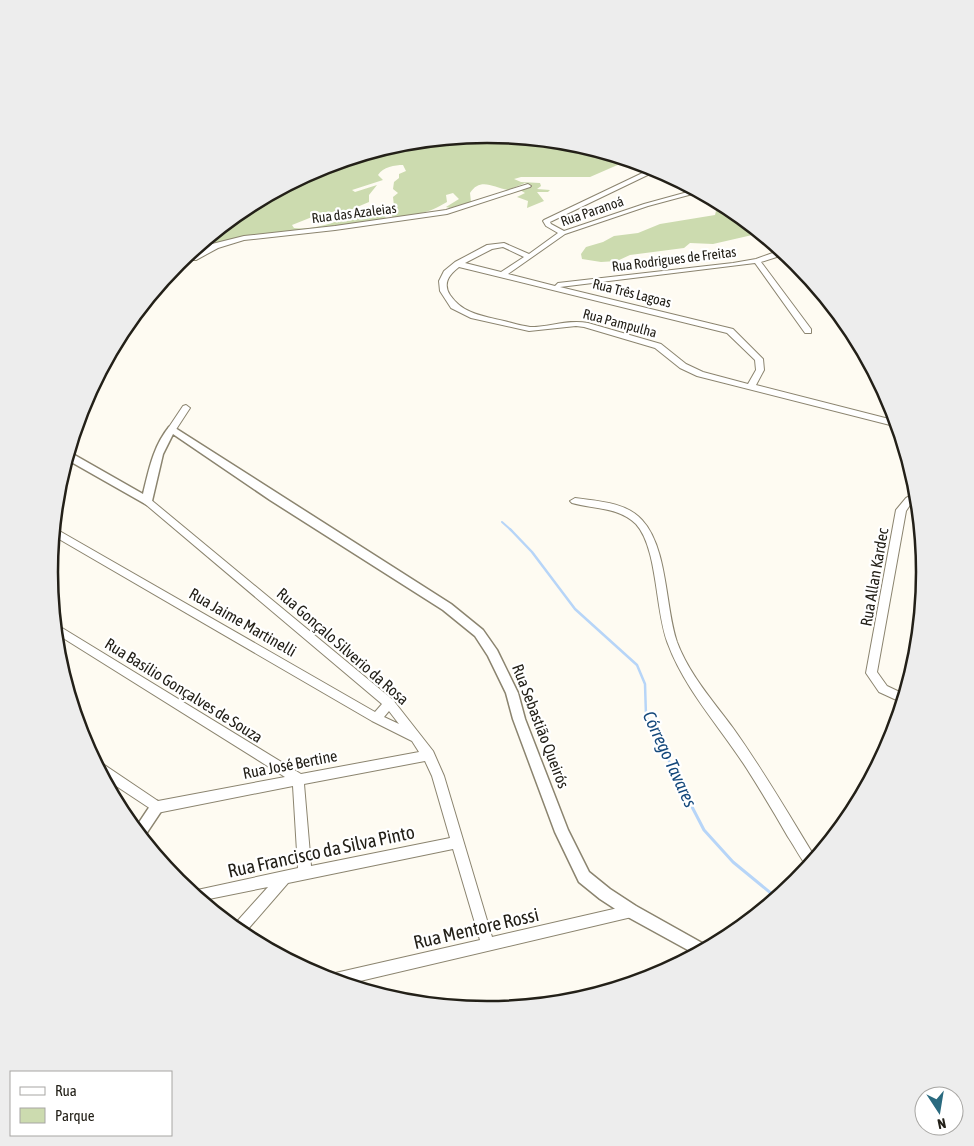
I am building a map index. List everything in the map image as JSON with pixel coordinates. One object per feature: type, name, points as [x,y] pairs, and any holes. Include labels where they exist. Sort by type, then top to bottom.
[{"type":"street","points":[[563,232],[548,225],[546,221],[646,174]]},
{"type":"street","name":"Rua das Azaleias","points":[[198,255],[215,246],[244,238],[335,228],[447,212],[528,186]]},
{"type":"street","name":"Rua Paranoá","points":[[504,274],[563,232],[688,194]]},
{"type":"street","name":"Rua Pampulha","points":[[528,256],[510,247],[497,246],[477,253],[447,273],[443,281],[444,291],[454,306],[474,316],[529,329],[566,324],[585,326],[658,346],[691,371],[889,422]]},
{"type":"street","name":"Rua Rodrigues de Freitas","points":[[550,286],[757,261],[775,255]]},
{"type":"street","points":[[757,261],[808,331]]},
{"type":"street","name":"Rua Três Lagoas","points":[[458,264],[730,331],[759,359],[762,365],[762,370],[751,386]]},
{"type":"street","name":"Rua Rodrigues de Freitas","points":[[580,293],[589,283],[597,281]]},
{"type":"street","points":[[146,502],[157,458],[166,435],[186,408]]},
{"type":"street","name":"Rua Sebastião Queirós","points":[[172,429],[274,497],[447,607],[479,633],[493,653],[512,693],[519,720],[571,854],[584,877],[630,911],[698,947]]},
{"type":"street","name":"Rua Gonçalo Silverio da Rosa","points":[[73,459],[146,502],[389,703],[418,738],[429,755],[438,776],[488,944]]},
{"type":"street","name":"Rua Allan Kardec","points":[[898,696],[883,689],[871,673],[901,510],[910,499]]},
{"type":"street","points":[[575,501],[612,508],[630,514],[640,523],[648,535],[672,643],[684,665],[756,772],[808,858]]},
{"type":"street","name":"Rua Jaime Martinelli","points":[[59,535],[376,718],[418,738]]},
{"type":"street","name":"Rua Basílio Gonçalves de Souza","points":[[62,632],[298,779]]},
{"type":"street","points":[[376,718],[389,703]]},
{"type":"street","name":"Rua José Bertine","points":[[157,807],[429,755]]},
{"type":"street","points":[[108,774],[157,807],[142,829]]},
{"type":"street","points":[[298,779],[305,874]]},
{"type":"street","name":"Rua Francisco da Silva Pinto","points":[[202,894],[457,842]]},
{"type":"street","points":[[242,926],[284,878]]},
{"type":"street","name":"Rua Mentore Rossi","points":[[344,978],[630,911]]},
{"type":"green space","points":[[459,144],[515,144],[571,152],[619,164],[590,177],[521,177],[514,179],[521,182],[540,183],[541,186],[537,189],[550,190],[548,192],[537,192],[544,201],[527,208],[528,201],[517,197],[525,193],[520,190],[528,187],[529,184],[525,183],[508,190],[482,184],[474,188],[470,193],[471,202],[450,208],[446,207],[459,199],[453,193],[446,195],[447,202],[427,212],[393,218],[391,214],[394,206],[393,197],[398,193],[393,189],[394,182],[399,178],[399,174],[406,171],[403,165],[393,166],[386,168],[378,175],[383,180],[352,190],[355,192],[377,185],[369,195],[369,202],[350,210],[322,213],[292,225],[294,228],[312,228],[363,213],[364,210],[370,210],[374,214],[380,211],[386,218],[378,221],[258,235],[202,252],[248,216],[297,188],[349,166],[403,152]]},
{"type":"green space","points":[[716,211],[752,235],[713,244],[690,243],[684,248],[630,255],[617,261],[601,262],[582,259],[581,254],[586,247],[603,242],[614,236],[638,233],[660,224],[715,215]]},
{"type":"waterway","name":"Córrego Tavares","points":[[502,522],[511,530]]},
{"type":"waterway","name":"Córrego Tavares","points":[[511,530],[532,552],[575,609],[637,665],[645,684],[646,716],[691,804]]},
{"type":"waterway","name":"Córrego Tavares","points":[[690,803],[704,830],[733,862],[772,894]]}]
